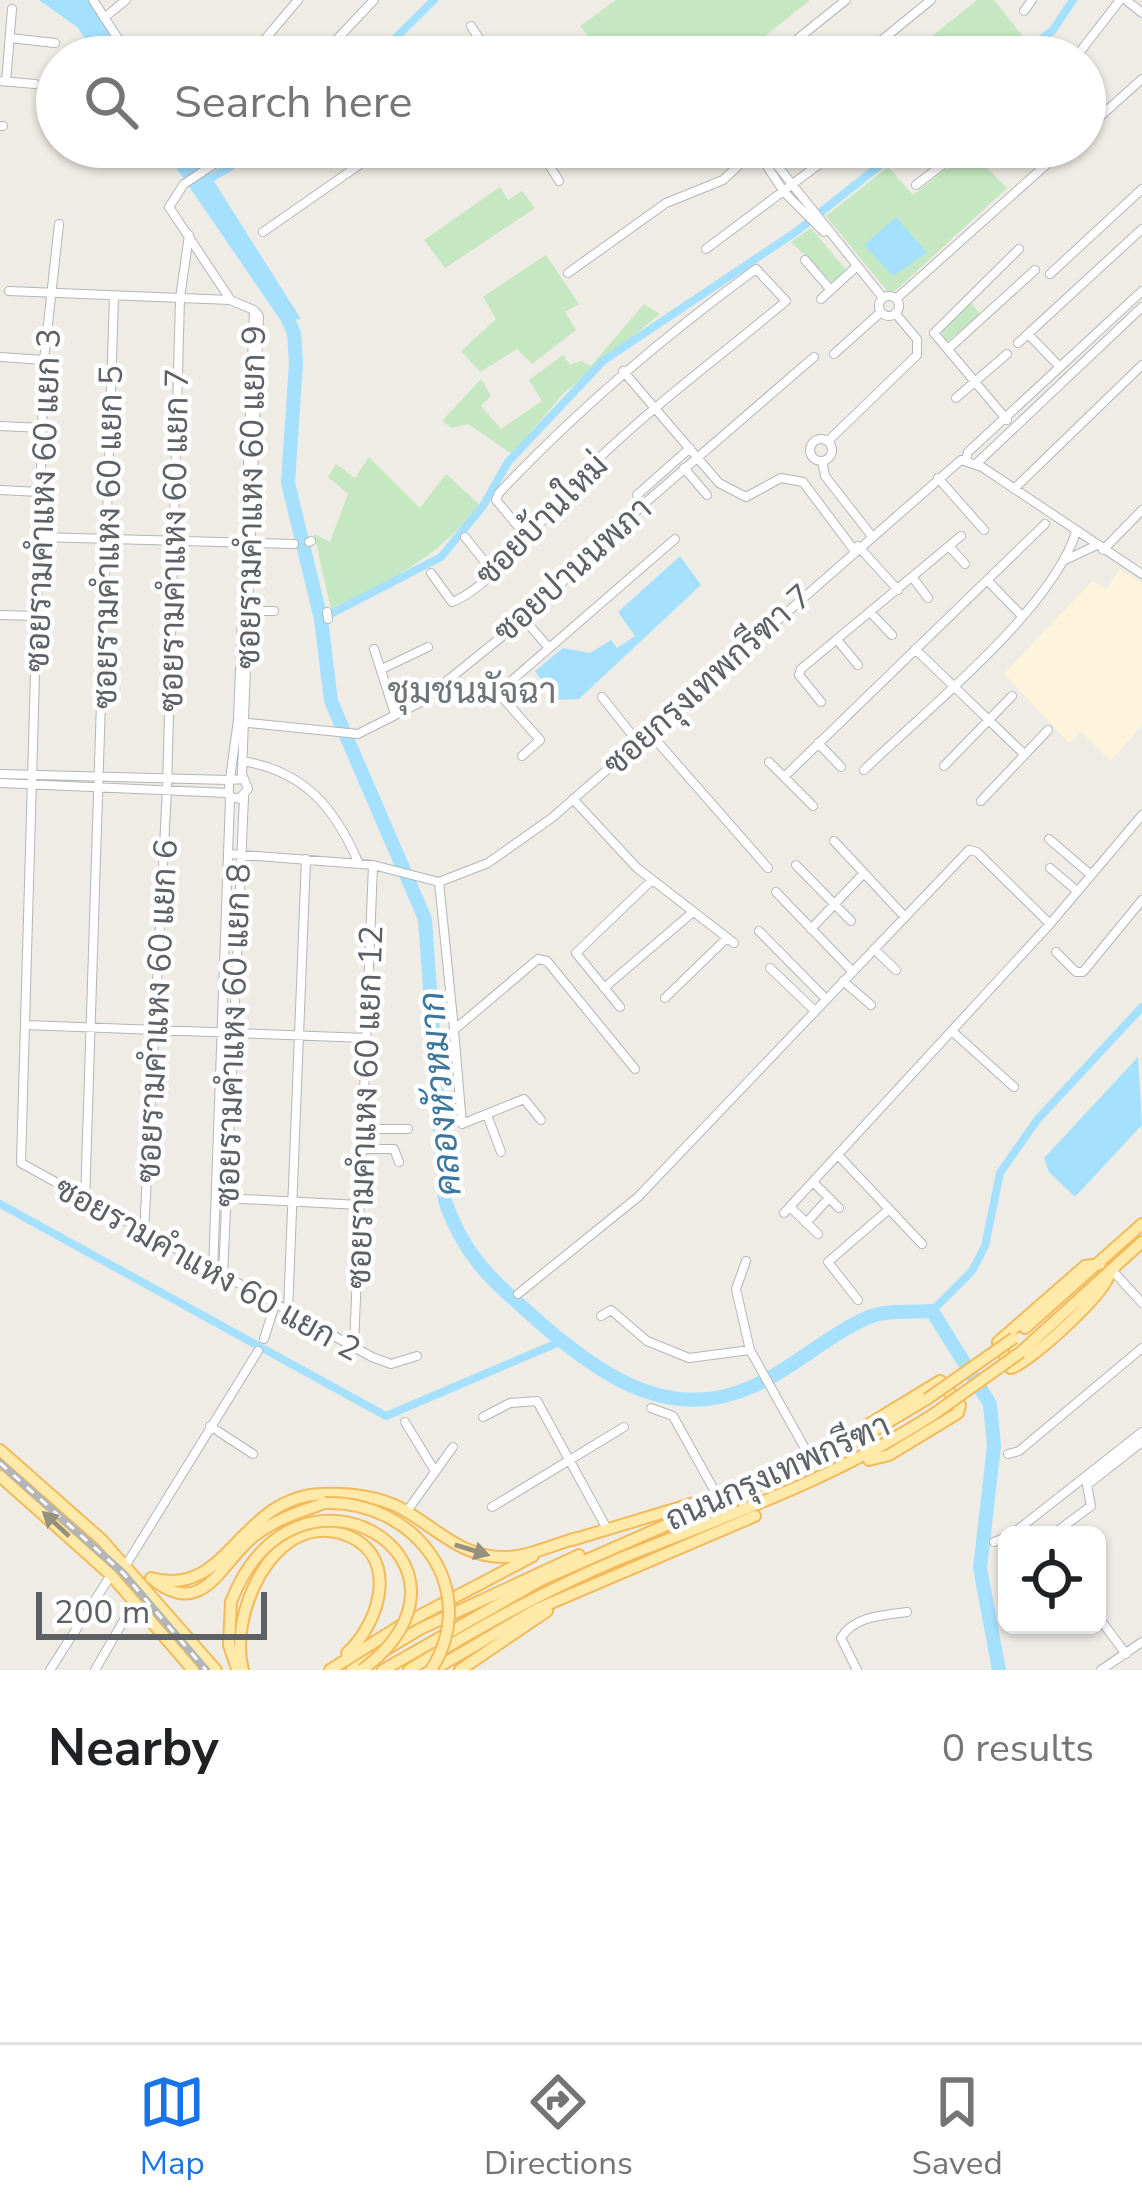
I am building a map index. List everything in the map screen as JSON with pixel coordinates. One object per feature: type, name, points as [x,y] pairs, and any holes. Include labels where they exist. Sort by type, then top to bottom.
[{"type":"main road","name":"ถนนกรุงเทพกรีฑา","points":[[514,1601],[788,1495],[862,1459],[1021,1352],[1107,1269],[1139,1226],[1142,1214]]},
{"type":"main road","name":"ถนนกรุงเทพกรีฑา","points":[[514,1601],[620,1541],[851,1444],[927,1399],[1142,1242]]},
{"type":"main road","points":[[1085,1266],[1107,1269],[1108,1284],[1010,1368],[998,1342],[1085,1266]]},
{"type":"main road","points":[[851,1444],[866,1426],[940,1381],[960,1405],[958,1413],[889,1455],[862,1459]]},
{"type":"main road","points":[[0,1450],[126,1565],[216,1670]]},
{"type":"main road","points":[[0,1476],[111,1575],[193,1670]]},
{"type":"main road","points":[[328,1670],[461,1593],[578,1538],[736,1492]]},
{"type":"main road","points":[[151,1577],[180,1583],[203,1577],[249,1526],[314,1494],[358,1494],[407,1511],[439,1537],[486,1556],[511,1557],[578,1538]]},
{"type":"main road","points":[[432,1670],[537,1609],[735,1526],[788,1495]]},
{"type":"main road","points":[[126,1565],[175,1594],[198,1592],[218,1580],[251,1538],[279,1519],[325,1503],[359,1505],[395,1518],[433,1554],[449,1601],[447,1630],[432,1670]]},
{"type":"main road","points":[[240,1670],[229,1646],[231,1602],[250,1563],[289,1529],[338,1519],[364,1524],[386,1537],[412,1584],[404,1629],[362,1670]]},
{"type":"main road","points":[[240,1670],[241,1620],[270,1559],[317,1533],[339,1533],[373,1558],[382,1598],[376,1618],[328,1670]]},
{"type":"main road","points":[[352,1670],[564,1559],[620,1541]]},
{"type":"main road","points":[[460,1670],[586,1589]]},
{"type":"main road","points":[[383,1670],[514,1601]]},
{"type":"main road","points":[[409,1670],[514,1601]]},
{"type":"street","points":[[93,0],[116,36]]},
{"type":"street","points":[[104,18],[126,0]]},
{"type":"street","points":[[268,36],[298,0]]},
{"type":"street","points":[[340,36],[374,0]]},
{"type":"street","points":[[801,36],[846,0]]},
{"type":"street","points":[[887,36],[931,0]]},
{"type":"street","points":[[1024,11],[1032,0]]},
{"type":"street","points":[[1094,36],[1124,0],[1142,13]]},
{"type":"street","points":[[12,9],[3,81],[35,84]]},
{"type":"street","points":[[471,26],[477,36]]},
{"type":"street","points":[[10,38],[36,41]]},
{"type":"street","points":[[1106,111],[1142,79]]},
{"type":"street","points":[[207,168],[184,184],[169,207],[230,300]]},
{"type":"street","points":[[262,232],[353,168]]},
{"type":"street","points":[[551,168],[559,181]]},
{"type":"street","points":[[568,274],[666,202],[723,180],[737,168]]},
{"type":"street","points":[[773,168],[883,298],[896,299],[1042,168]]},
{"type":"street","points":[[706,249],[815,168]]},
{"type":"street","points":[[916,185],[938,168]]},
{"type":"street","points":[[1051,274],[1142,189]]},
{"type":"street","name":"ซอยรามคำแหง 60 แยก 3","points":[[33,780],[44,360],[58,224]]},
{"type":"street","points":[[1018,343],[1142,229]]},
{"type":"street","name":"ซอยรามคำแหง 60 แยก 7","points":[[167,786],[180,298],[189,236]]},
{"type":"street","points":[[1006,420],[934,329],[1019,249]]},
{"type":"street","points":[[805,260],[830,290]]},
{"type":"street","points":[[821,298],[856,267]]},
{"type":"street","name":"ซอยบ้านใหม่","points":[[431,573],[452,602],[492,571],[595,462],[786,302],[756,268],[623,371]]},
{"type":"street","points":[[948,349],[1035,270]]},
{"type":"street","points":[[9,291],[230,300]]},
{"type":"street","points":[[971,462],[1059,366],[1142,291]]},
{"type":"street","name":"ซอยรามคำแหง 60 แยก 5","points":[[85,1201],[114,296]]},
{"type":"street","points":[[834,354],[881,312],[883,298]]},
{"type":"street","points":[[872,535],[825,476],[823,465],[829,456],[828,441],[917,355],[917,339],[896,313],[896,299]]},
{"type":"street","name":"ซอยรามคำแหง 60 แยก 9","points":[[230,300],[259,316],[242,722],[244,779]]},
{"type":"street","points":[[971,462],[1142,308]]},
{"type":"street","points":[[881,312],[896,313]]},
{"type":"street","points":[[1028,334],[1059,366]]},
{"type":"street","points":[[956,398],[1007,354]]},
{"type":"street","points":[[0,357],[44,360]]},
{"type":"street","name":"ซอยปานนพภา","points":[[242,722],[350,734],[437,690],[524,619],[684,468],[693,453],[814,357]]},
{"type":"street","points":[[1014,489],[1142,365]]},
{"type":"street","points":[[526,536],[496,500],[499,493],[623,371],[737,496],[759,494],[781,478],[802,482],[898,590]]},
{"type":"street","points":[[0,426],[43,428]]},
{"type":"street","points":[[823,465],[813,458],[812,445],[818,437],[828,441]]},
{"type":"street","points":[[637,495],[693,453]]},
{"type":"street","points":[[971,462],[1141,571]]},
{"type":"street","name":"ซอยกรุงเทพกรีฑา 7","points":[[439,882],[488,862],[573,799],[938,478],[971,462]]},
{"type":"street","points":[[684,468],[707,495]]},
{"type":"street","points":[[938,478],[984,530]]},
{"type":"street","points":[[0,490],[40,492]]},
{"type":"street","points":[[1064,561],[1100,548],[1142,511]]},
{"type":"street","points":[[784,777],[1045,524]]},
{"type":"street","points":[[864,770],[1022,616],[1064,561],[1076,532]]},
{"type":"street","points":[[821,702],[799,672],[961,536]]},
{"type":"street","points":[[39,537],[294,544]]},
{"type":"street","points":[[465,537],[492,571]]},
{"type":"street","points":[[521,756],[540,740],[501,691],[675,539]]},
{"type":"street","name":"ซอยรามคำแหง 60 แยก 9","points":[[230,780],[242,722],[251,611],[249,546]]},
{"type":"street","points":[[949,546],[964,564]]},
{"type":"street","points":[[913,578],[928,598]]},
{"type":"street","points":[[987,580],[1022,616]]},
{"type":"street","points":[[251,611],[274,611]]},
{"type":"street","points":[[872,613],[892,635]]},
{"type":"street","points":[[0,615],[36,616]]},
{"type":"street","points":[[524,619],[549,649]]},
{"type":"street","points":[[838,641],[858,664]]},
{"type":"street","points":[[384,668],[428,647]]},
{"type":"street","points":[[374,649],[384,668],[382,682],[395,714]]},
{"type":"street","points":[[915,649],[1024,754]]},
{"type":"street","points":[[944,766],[1012,696]]},
{"type":"street","points":[[602,697],[637,741]]},
{"type":"street","points":[[981,801],[1048,730]]},
{"type":"street","points":[[648,731],[768,868]]},
{"type":"street","points":[[818,743],[842,767]]},
{"type":"street","points":[[242,760],[298,780],[325,799],[358,864]]},
{"type":"street","points":[[769,762],[813,806]]},
{"type":"street","points":[[0,778],[167,786],[245,796]]},
{"type":"street","points":[[167,786],[244,779]]},
{"type":"street","name":"ซอยรามคำแหง 60 แยก 8","points":[[234,854],[244,779]]},
{"type":"street","name":"ซอยรามคำแหง 60 แยก 2","points":[[33,780],[21,1162],[354,1348],[391,1364],[417,1356]]},
{"type":"street","name":"ซอยรามคำแหง 60 แยก 8","points":[[223,1276],[221,1198],[234,854],[230,780]]},
{"type":"street","name":"ซอยรามคำแหง 60 แยก 6","points":[[144,1233],[167,786]]},
{"type":"street","points":[[573,799],[652,880],[731,941],[665,998]]},
{"type":"street","points":[[818,1234],[787,1210],[1050,924],[1142,814]]},
{"type":"street","points":[[1049,839],[1090,875]]},
{"type":"street","points":[[834,842],[905,916]]},
{"type":"street","points":[[518,1294],[638,1197],[969,850],[977,852],[1050,924]]},
{"type":"street","points":[[234,854],[358,864],[439,882],[462,1124],[524,1099],[541,1120]]},
{"type":"street","points":[[288,1311],[305,859]]},
{"type":"street","points":[[796,865],[851,920]]},
{"type":"street","name":"ซอยรามคำแหง 60 แยก 12","points":[[354,1348],[377,867]]},
{"type":"street","points":[[1050,868],[1077,891]]},
{"type":"street","points":[[811,928],[864,873]]},
{"type":"street","points":[[620,1007],[578,958],[578,948],[652,880]]},
{"type":"street","points":[[776,892],[853,971]]},
{"type":"street","points":[[1056,952],[1076,972],[1083,972],[1142,900]]},
{"type":"street","points":[[604,988],[694,912]]},
{"type":"street","points":[[759,931],[826,999]]},
{"type":"street","points":[[874,949],[896,970]]},
{"type":"street","points":[[454,1030],[543,958],[635,1069]]},
{"type":"street","points":[[770,968],[814,1011]]},
{"type":"street","points":[[843,981],[871,1005]]},
{"type":"street","points":[[25,1024],[366,1038]]},
{"type":"street","points":[[953,1032],[1013,1087]]},
{"type":"street","points":[[487,1115],[501,1152]]},
{"type":"street","points":[[363,1129],[408,1129]]},
{"type":"street","points":[[362,1149],[394,1149],[399,1162]]},
{"type":"street","points":[[838,1155],[922,1244]]},
{"type":"street","points":[[813,1182],[838,1208]]},
{"type":"street","points":[[221,1198],[360,1205]]},
{"type":"street","name":"ซอยรามคำแหง 60 แยก 8","points":[[213,1270],[221,1198]]},
{"type":"street","points":[[806,1222],[829,1198]]},
{"type":"street","points":[[858,1300],[828,1262],[887,1211]]},
{"type":"street","points":[[746,1261],[736,1288],[753,1355],[812,1461]]},
{"type":"street","points":[[1107,1269],[1142,1303]]},
{"type":"street","points":[[264,1339],[275,1304]]},
{"type":"street","points":[[601,1316],[611,1310],[647,1342],[689,1358],[753,1355]]},
{"type":"street","points":[[1008,1454],[1019,1451],[1142,1348]]},
{"type":"street","points":[[126,1565],[258,1351]]},
{"type":"street","points":[[483,1417],[510,1402],[534,1399],[606,1527]]},
{"type":"street","points":[[651,1408],[673,1416],[718,1497]]},
{"type":"street","points":[[405,1422],[433,1468]]},
{"type":"street","points":[[210,1426],[253,1454]]},
{"type":"street","points":[[491,1508],[624,1427]]},
{"type":"street","points":[[1022,1526],[1142,1432]]},
{"type":"street","points":[[1065,1526],[1091,1507],[1087,1485],[1142,1442]]},
{"type":"street","points":[[407,1511],[433,1468],[453,1447]]},
{"type":"street","points":[[994,1542],[998,1540]]},
{"type":"street","points":[[50,1670],[111,1575]]},
{"type":"street","points":[[95,1670],[135,1601]]},
{"type":"street","points":[[857,1670],[844,1632],[871,1618],[908,1612]]},
{"type":"street","points":[[1106,1627],[1126,1654]]},
{"type":"street","points":[[1101,1670],[1142,1642]]},
{"type":"shaded area","points":[[1120,569],[1142,583],[1142,725],[1111,761],[1081,731],[1069,743],[1004,674],[1092,581],[1107,589]]},
{"type":"green space","points":[[616,0],[810,0],[765,36],[588,36],[580,26]]},
{"type":"green space","points":[[977,0],[994,0],[1022,36],[932,36]]},
{"type":"green space","points":[[887,168],[913,195],[948,168],[987,168],[1007,188],[895,291],[887,291],[826,216]]},
{"type":"green space","points":[[500,187],[508,200],[522,191],[535,208],[445,268],[424,240]]},
{"type":"green space","points":[[811,228],[846,270],[833,283],[791,242]]},
{"type":"green space","points":[[546,255],[579,304],[565,312],[576,330],[532,364],[517,349],[480,372],[461,351],[496,319],[483,297]]},
{"type":"green space","points":[[971,303],[980,314],[948,341],[939,330]]},
{"type":"green space","points":[[644,304],[660,314],[563,394],[512,454],[468,424],[452,428],[442,421],[481,379],[491,396],[481,406],[501,429],[542,401],[529,380],[563,355],[570,365],[581,361],[591,366]]},
{"type":"green space","points":[[369,457],[420,508],[446,474],[480,505],[429,554],[331,610],[314,534],[330,542],[348,494],[328,477],[336,464],[355,478]]},
{"type":"water","points":[[39,0],[90,0],[113,36],[83,36]]},
{"type":"water","points":[[176,168],[207,168],[301,319],[281,321]]},
{"type":"water","points":[[896,217],[927,253],[893,276],[864,245]]},
{"type":"water","points":[[680,556],[701,585],[579,699],[554,700],[535,671],[563,648],[590,653],[611,640],[617,648],[635,636],[618,612]]},
{"type":"water","points":[[1138,1057],[1142,1125],[1075,1197],[1049,1172],[1044,1158]]},
{"type":"waterway","points":[[397,36],[434,0]]},
{"type":"waterway","points":[[1045,36],[1073,0]]},
{"type":"waterway","points":[[208,180],[228,168]]},
{"type":"waterway","points":[[321,619],[441,557],[483,506],[508,462],[603,361],[797,231],[876,168]]},
{"type":"waterway","name":"คลองหัวหมาก","points":[[281,304],[294,333],[296,363],[288,483],[321,619],[331,701],[425,919],[445,1201],[453,1222],[473,1257],[498,1285],[567,1345],[615,1377],[666,1397],[722,1397],[766,1380],[869,1317],[932,1311],[990,1404],[994,1446],[980,1568],[999,1670]]},
{"type":"waterway","points":[[932,1311],[972,1271],[985,1246],[1000,1173],[1037,1120],[1142,1007]]},
{"type":"waterway","points":[[0,1204],[386,1416],[562,1341]]},
{"type":"railway","points":[[0,1463],[123,1573],[206,1670]]},
{"type":"district","name":"ชุมชนมัจฉา","points":[[472,690]]}]
